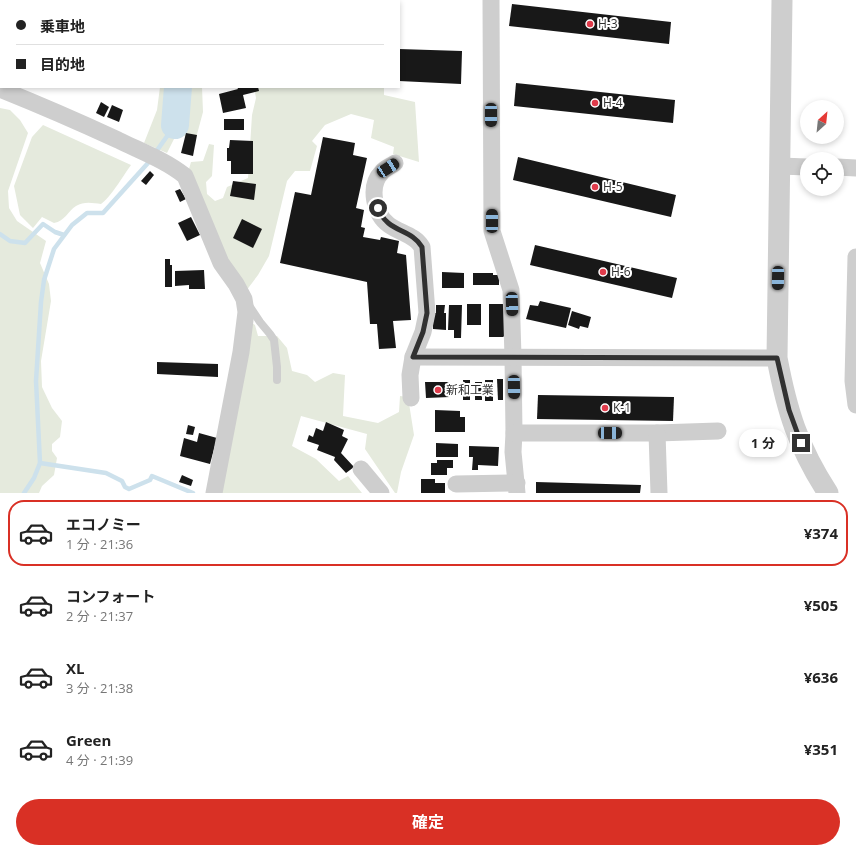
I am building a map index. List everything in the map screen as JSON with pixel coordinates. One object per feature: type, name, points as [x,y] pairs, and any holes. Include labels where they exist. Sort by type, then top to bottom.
[{"type":"street","points":[[456,484],[517,488],[513,452],[514,432],[511,290],[492,230],[491,0]]},
{"type":"street","points":[[782,0],[777,358],[783,388],[796,431],[806,455],[828,493]]},
{"type":"street","points":[[0,89],[65,116],[154,158],[176,169],[185,176],[221,263],[236,284],[244,299],[246,312],[241,352],[214,493]]},
{"type":"street","points":[[395,163],[381,172],[374,187],[375,200],[381,216],[389,225],[418,241],[422,247],[427,313],[423,332],[413,357],[410,375],[411,398]]},
{"type":"street","points":[[780,166],[800,167]]},
{"type":"street","points":[[844,167],[856,168]]},
{"type":"street","points":[[856,257],[855,355],[853,381],[856,405]]},
{"type":"street","points":[[413,357],[777,358]]},
{"type":"street","points":[[514,432],[657,433],[718,431]]},
{"type":"street","points":[[657,433],[659,493]]},
{"type":"street","points":[[361,469],[381,493]]},
{"type":"lane","points":[[244,299],[251,306],[260,322],[274,340],[277,380]]},
{"type":"shaded area","points":[[160,88],[202,88],[203,112],[196,138],[176,135],[167,153],[144,143],[157,110]]},
{"type":"shaded area","points":[[254,88],[384,88],[384,95],[415,102],[419,162],[393,154],[394,147],[371,138],[374,120],[351,114],[325,125],[312,141],[317,146],[310,171],[295,171],[287,181],[269,256],[258,275],[246,291],[219,247],[189,169],[191,162],[203,161],[209,144],[214,145],[212,176],[206,182],[207,194],[215,201],[223,198],[227,187],[248,178],[252,115],[256,98]]},
{"type":"shaded area","points":[[0,108],[10,110],[20,120],[28,133],[8,191],[9,208],[17,221],[46,241],[40,263],[49,284],[51,301],[41,361],[42,387],[52,408],[62,421],[60,437],[52,444],[52,451],[57,458],[54,475],[42,486],[39,493],[0,493]]},
{"type":"shaded area","points":[[43,125],[131,165],[113,191],[101,204],[79,204],[64,218],[54,223],[42,217],[33,228],[20,215],[14,186],[32,137]]},
{"type":"shaded area","points":[[249,321],[255,325],[258,336],[277,336],[287,348],[292,371],[307,375],[315,382],[333,373],[345,375],[343,416],[378,423],[399,412],[400,396],[408,397],[414,435],[401,472],[397,493],[395,493],[365,449],[367,434],[301,416],[292,446],[316,459],[339,481],[348,476],[362,493],[221,493]]},
{"type":"building","name":"H-3","points":[[512,4],[671,22],[669,44],[509,26]]},
{"type":"building","points":[[400,49],[462,51],[461,84],[400,81]]},
{"type":"building","name":"H-4","points":[[516,83],[675,100],[673,123],[514,106]]},
{"type":"building","points":[[258,88],[259,91],[243,95],[246,108],[223,113],[219,94],[238,89]]},
{"type":"building","points":[[101,102],[109,107],[104,117],[96,113]]},
{"type":"building","points":[[112,105],[123,110],[119,122],[107,117]]},
{"type":"building","points":[[224,119],[244,119],[244,130],[224,130]]},
{"type":"building","points":[[186,133],[197,135],[193,156],[181,153]]},
{"type":"building","points":[[323,137],[355,143],[353,155],[367,158],[356,208],[364,210],[361,227],[365,228],[363,237],[380,240],[381,237],[399,241],[397,253],[406,255],[411,320],[393,321],[396,348],[379,349],[377,324],[370,324],[367,282],[280,263],[295,192],[311,195]]},
{"type":"building","points":[[230,140],[253,141],[253,174],[231,174],[231,161],[227,161],[227,148],[229,148]]},
{"type":"building","name":"H-5","points":[[518,157],[676,195],[671,217],[513,180]]},
{"type":"building","points":[[150,171],[154,175],[146,185],[141,181]]},
{"type":"building","points":[[233,181],[256,184],[254,200],[230,196]]},
{"type":"building","points":[[180,189],[186,199],[180,202],[175,191]]},
{"type":"building","points":[[191,217],[200,235],[187,241],[178,223]]},
{"type":"building","points":[[242,219],[262,229],[253,248],[233,238]]},
{"type":"building","name":"H-6","points":[[535,245],[677,278],[672,298],[530,265]]},
{"type":"building","points":[[165,259],[170,259],[170,265],[172,265],[172,287],[165,287]]},
{"type":"building","points":[[204,270],[205,289],[189,289],[189,285],[175,286],[175,271]]},
{"type":"building","points":[[442,272],[464,273],[464,288],[442,288]]},
{"type":"building","points":[[473,273],[493,273],[493,275],[499,275],[499,285],[473,285]]},
{"type":"building","points":[[540,301],[571,308],[566,328],[526,319],[530,305],[538,306]]},
{"type":"building","points":[[467,304],[481,304],[481,325],[467,325]]},
{"type":"building","points":[[489,304],[508,304],[507,334],[503,337],[489,337]]},
{"type":"building","points":[[436,305],[445,305],[444,313],[446,313],[446,330],[433,329],[433,313],[436,313]]},
{"type":"building","points":[[449,305],[462,305],[461,338],[454,338],[454,330],[448,330]]},
{"type":"building","points":[[572,311],[591,317],[588,328],[580,326],[579,329],[568,325]]},
{"type":"building","points":[[157,362],[218,364],[218,377],[157,374]]},
{"type":"building","points":[[497,379],[503,379],[503,400],[498,400]]},
{"type":"building","points":[[463,380],[470,380],[470,400],[463,400]]},
{"type":"building","points":[[485,380],[493,380],[493,401],[485,401]]},
{"type":"building","name":"新和工業","points":[[425,382],[450,382],[450,397],[426,398]]},
{"type":"building","points":[[475,382],[482,382],[482,400],[475,400]]},
{"type":"building","name":"K-1","points":[[538,395],[674,397],[673,421],[537,419]]},
{"type":"building","points":[[435,410],[460,411],[460,417],[465,417],[465,432],[435,432]]},
{"type":"building","points":[[326,422],[344,430],[342,436],[348,439],[341,453],[354,467],[346,473],[334,460],[335,457],[317,450],[319,445],[307,441],[309,435],[313,437],[316,428],[323,431]]},
{"type":"building","points":[[188,425],[195,427],[193,435],[186,434]]},
{"type":"building","points":[[199,433],[217,438],[210,464],[180,456],[184,438],[197,442]]},
{"type":"building","points":[[436,443],[458,444],[458,457],[436,457]]},
{"type":"building","points":[[469,446],[499,447],[498,466],[478,465],[478,470],[472,470],[473,457],[469,457]]},
{"type":"building","points":[[437,460],[453,460],[453,468],[447,468],[447,475],[431,475],[431,463],[437,463]]},
{"type":"building","points":[[182,475],[193,480],[191,486],[179,482]]},
{"type":"building","points":[[421,479],[435,479],[435,483],[445,483],[445,493],[421,493]]},
{"type":"building","points":[[536,482],[641,485],[640,493],[536,493]]},
{"type":"waterway","points":[[175,125],[178,88]]},
{"type":"waterway","points":[[24,493],[34,478],[40,463],[36,381],[41,302],[44,280],[54,249],[72,225],[87,213],[103,213],[148,163],[175,125]]},
{"type":"waterway","points":[[0,234],[10,241],[25,243],[43,224],[55,232],[64,235]]},
{"type":"waterway","points":[[40,463],[106,473],[122,481],[125,487],[129,489],[150,480],[152,476],[193,493]]},
{"type":"place","name":"H-3","points":[[590,24]]},
{"type":"place","name":"H-4","points":[[595,103]]},
{"type":"place","name":"H-5","points":[[595,187]]},
{"type":"place","name":"H-6","points":[[603,272]]},
{"type":"place","name":"新和工業","points":[[438,390]]},
{"type":"place","name":"K-1","points":[[605,408]]},
{"type":"route","points":[[378,208],[381,216],[389,225],[418,241],[422,247],[427,313],[423,332],[413,357],[777,358],[789,410],[801,443]]}]
